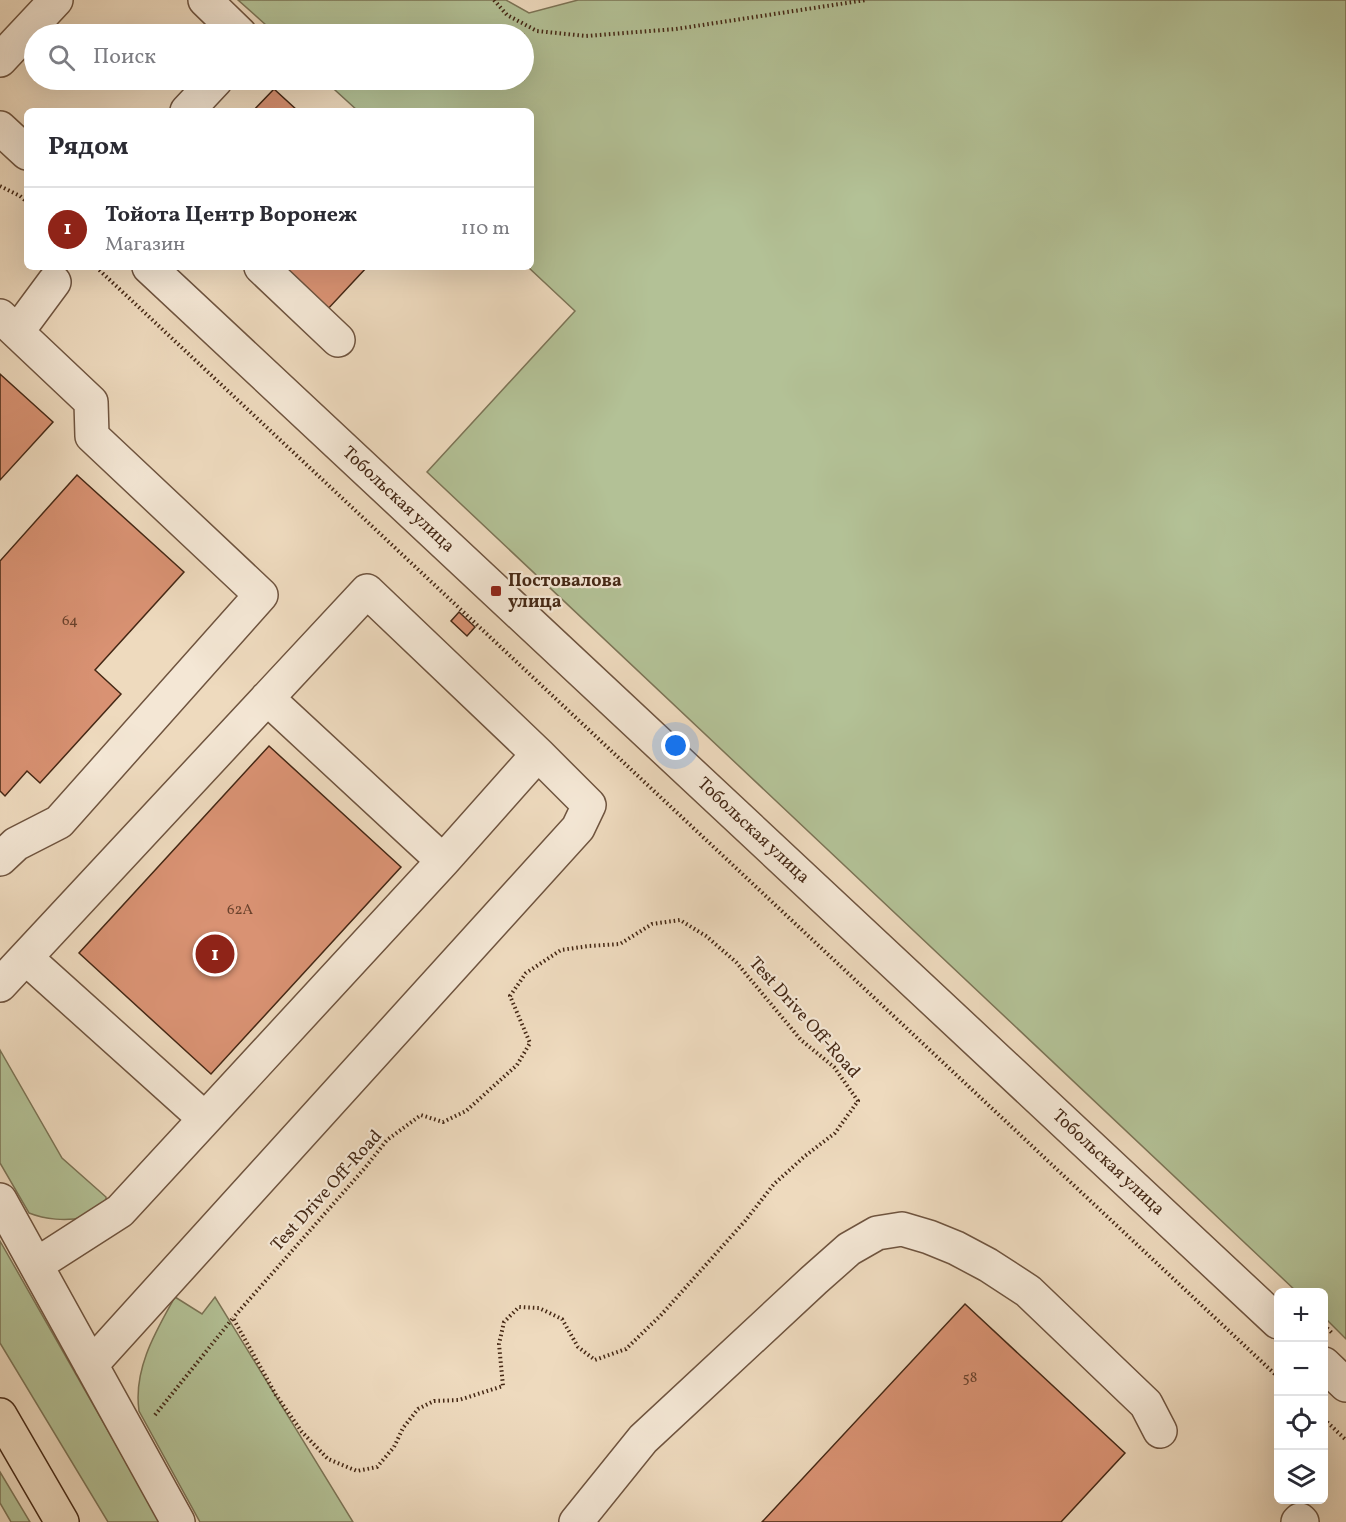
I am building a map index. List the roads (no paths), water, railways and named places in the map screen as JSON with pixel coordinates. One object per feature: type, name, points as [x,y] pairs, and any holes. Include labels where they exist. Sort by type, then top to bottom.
[{"type":"main road","points":[[0,1415],[62,1522]]},
{"type":"street","points":[[34,24],[56,0]]},
{"type":"street","points":[[205,0],[230,24]]},
{"type":"street","points":[[0,60],[24,34]]},
{"type":"street","points":[[190,108],[207,90]]},
{"type":"street","points":[[0,128],[24,150]]},
{"type":"street","name":"Тобольская улица","points":[[152,270],[1274,1318]]},
{"type":"street","points":[[264,270],[338,340]]},
{"type":"street","points":[[0,859],[16,844],[59,822],[261,595],[92,436],[91,402],[8,324],[54,282]]},
{"type":"street","points":[[0,985],[367,591],[589,805],[578,828],[91,1365]]},
{"type":"street","points":[[267,698],[443,861]]},
{"type":"street","points":[[36,1265],[120,1211],[443,861],[538,754]]},
{"type":"street","points":[[26,958],[204,1118]]},
{"type":"street","points":[[0,1200],[178,1522]]},
{"type":"street","points":[[576,1522],[643,1439],[814,1280],[849,1249],[878,1233],[902,1229],[956,1248],[988,1264],[1028,1291],[1146,1404],[1160,1431]]},
{"type":"street","points":[[1328,1369],[1346,1385]]},
{"type":"place","name":"Постовалова улица","points":[[496,591]]},
{"type":"place","name":"Тойота Центр Воронеж","points":[[215,954]]}]
